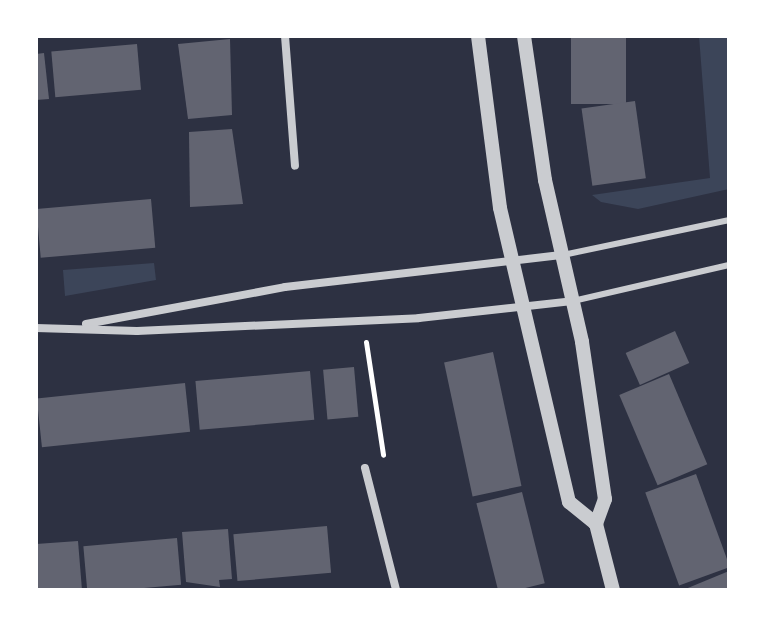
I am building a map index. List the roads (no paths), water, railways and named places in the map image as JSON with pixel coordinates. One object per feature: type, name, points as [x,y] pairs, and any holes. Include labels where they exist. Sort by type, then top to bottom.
[{"type":"street","points":[[285,36],[295,166]]},
{"type":"street","points":[[478,36],[500,208],[517,264],[569,502],[596,524]]},
{"type":"street","points":[[524,36],[605,499],[596,524],[613,590]]},
{"type":"street","points":[[36,328],[81,325],[285,287],[517,264],[563,255]]},
{"type":"street","points":[[81,325],[137,331],[525,307],[572,301]]},
{"type":"street","points":[[365,468],[396,590]]},
{"type":"lane","points":[[563,255],[729,220]]},
{"type":"lane","points":[[572,301],[729,265]]}]
